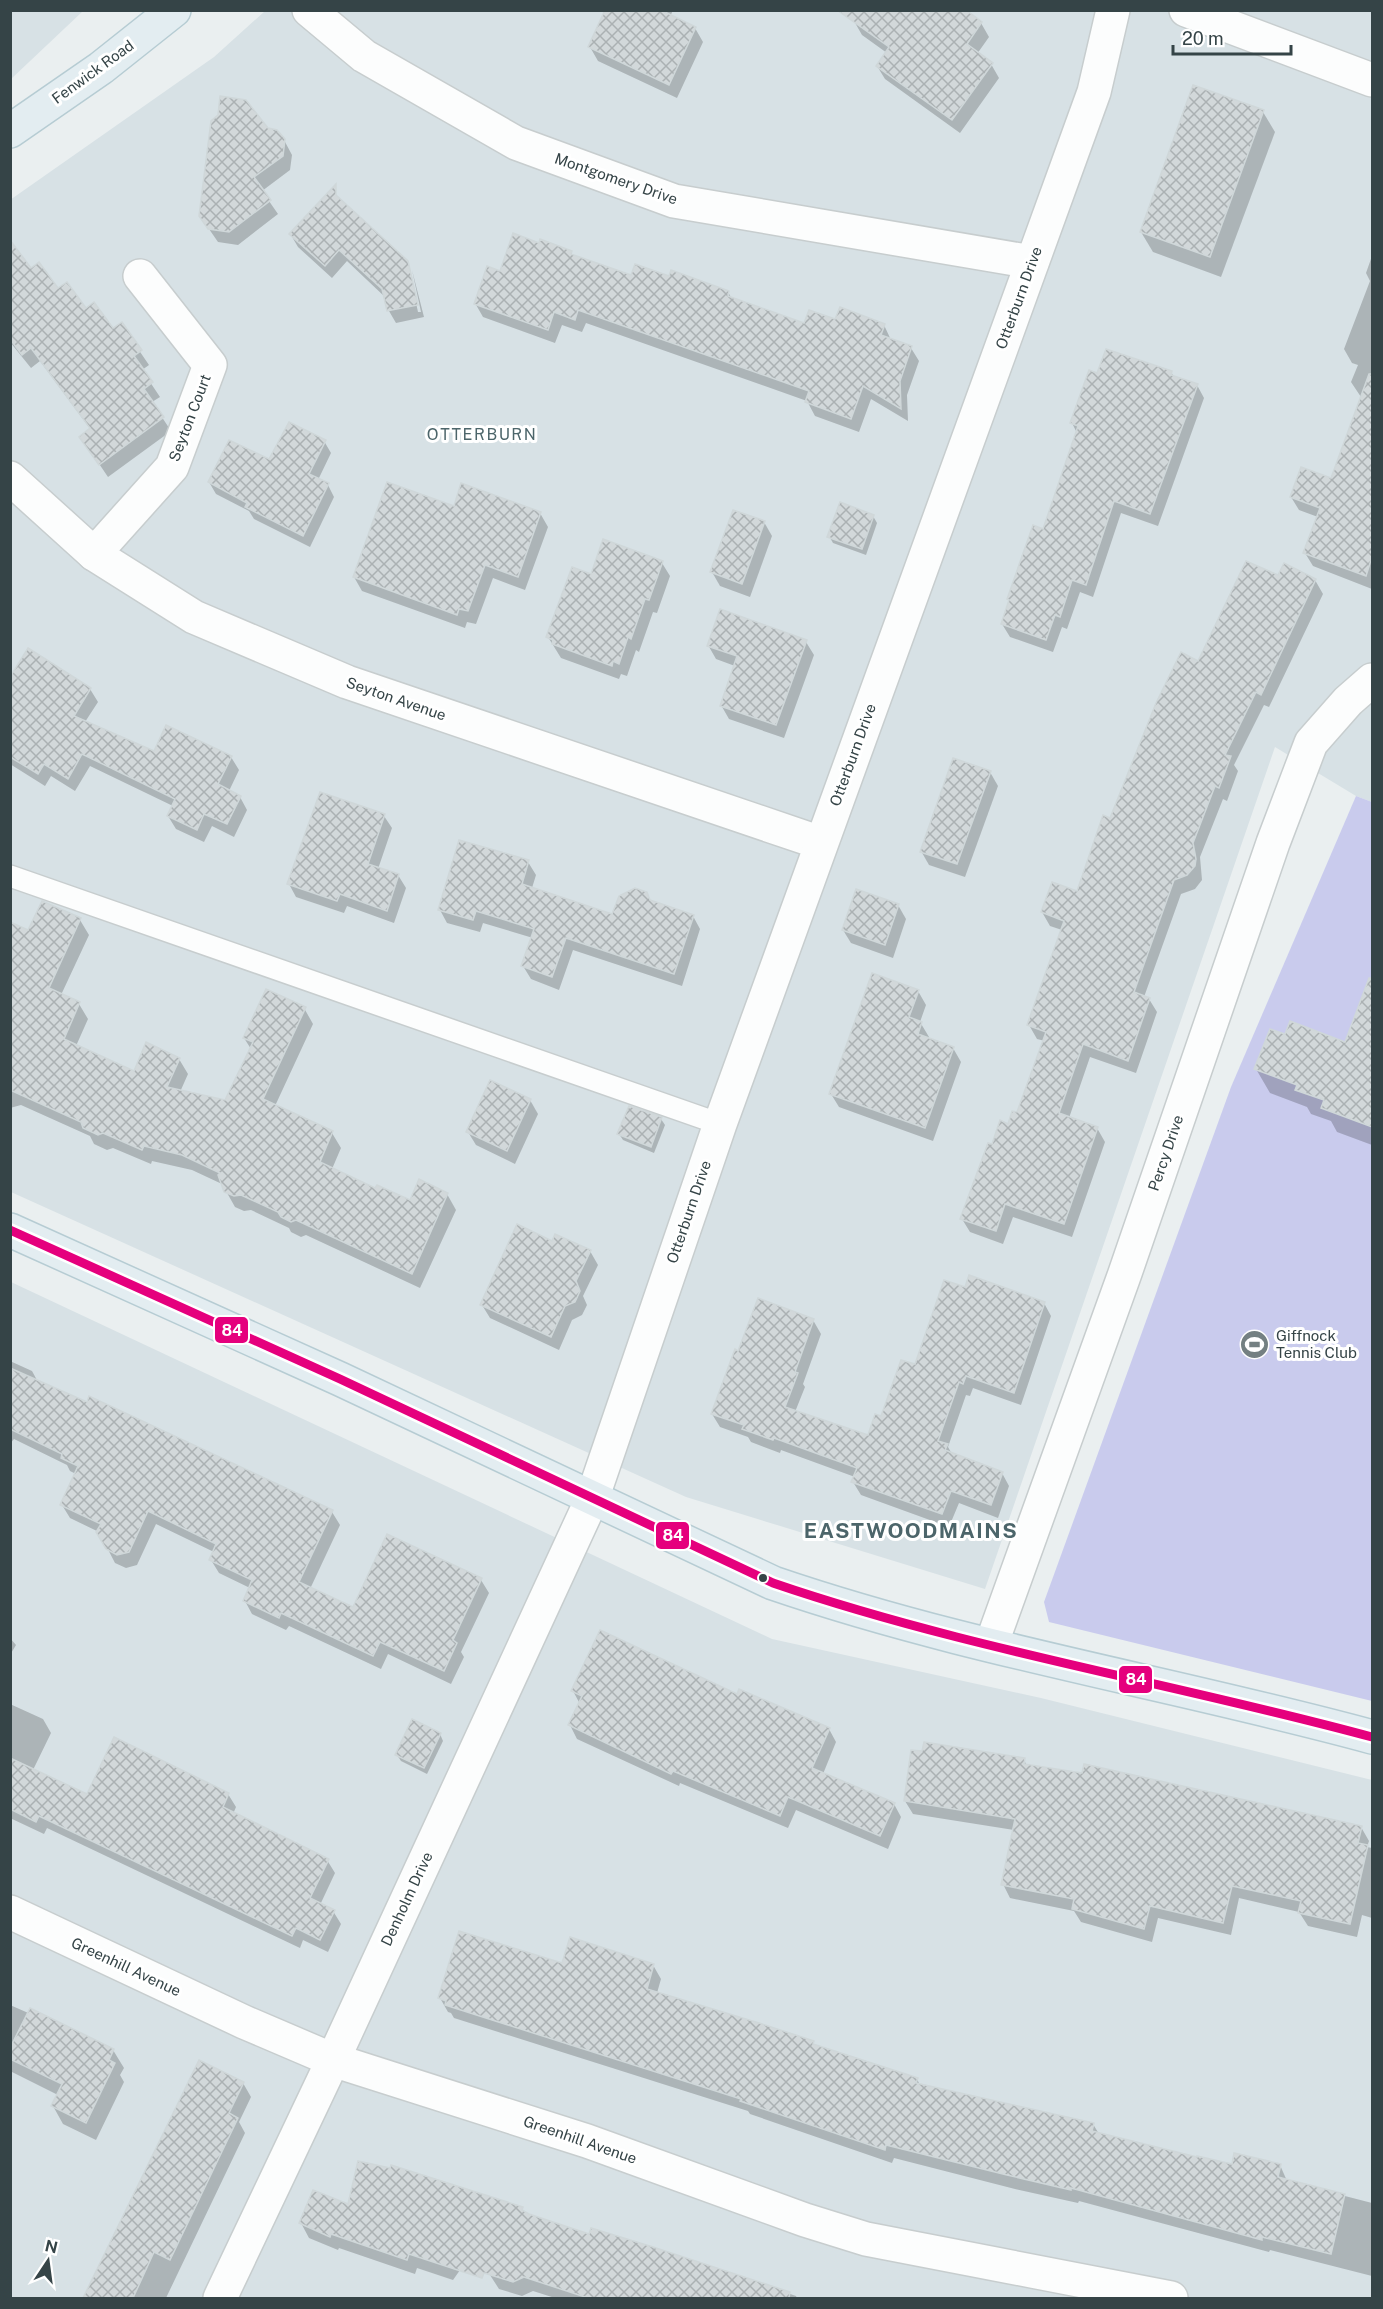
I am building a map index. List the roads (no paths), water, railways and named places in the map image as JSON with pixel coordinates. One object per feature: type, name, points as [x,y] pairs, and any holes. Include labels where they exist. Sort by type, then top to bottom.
[{"type":"main road","name":"Fenwick Road","points":[[10,131],[101,68],[174,10]]},
{"type":"main road","points":[[10,1230],[340,1379],[773,1583],[846,1608],[1372,1737]]},
{"type":"street","name":"Montgomery Drive","points":[[309,10],[364,56],[516,143],[674,201],[1032,262]]},
{"type":"street","name":"Otterburn Drive","points":[[592,1499],[715,1137],[1094,92],[1113,10]]},
{"type":"street","points":[[1186,10],[1372,80]]},
{"type":"street","name":"Seyton Court","points":[[94,554],[172,468],[210,365],[140,276]]},
{"type":"street","name":"Seyton Avenue","points":[[10,478],[94,554],[194,617],[347,682],[821,843]]},
{"type":"street","name":"Percy Drive","points":[[991,1645],[1124,1276],[1273,843],[1311,743],[1348,701],[1372,680]]},
{"type":"street","name":"Denholm Drive","points":[[220,2298],[333,2060],[592,1499]]},
{"type":"street","name":"Greenhill Avenue","points":[[10,1912],[244,2022],[333,2060],[587,2141],[805,2220],[866,2239],[1162,2298]]},
{"type":"lane","points":[[10,876],[715,1137]]},
{"type":"place","name":"Giffnock Tennis Club","points":[[1255,1345]]},
{"type":"district","name":"OTTERBURN","points":[[482,434]]},
{"type":"district","name":"EASTWOODMAINS","points":[[911,1531]]}]
